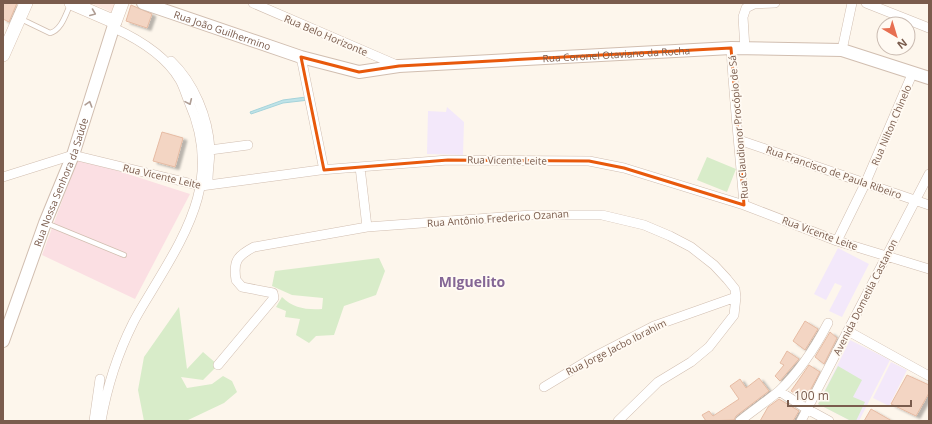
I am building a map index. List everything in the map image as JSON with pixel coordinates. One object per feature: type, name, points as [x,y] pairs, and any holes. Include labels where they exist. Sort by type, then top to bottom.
[{"type":"main road","points":[[3,55],[26,3]]},
{"type":"main road","points":[[71,3],[115,25],[122,3]]},
{"type":"street","name":"Rua João Guilhermino","points":[[143,3],[301,57]]},
{"type":"street","name":"Rua Belo Horizonte","points":[[253,3],[399,66]]},
{"type":"street","points":[[745,49],[744,17],[746,8],[754,4],[775,3]]},
{"type":"street","points":[[842,50],[852,3]]},
{"type":"street","points":[[866,3],[929,28]]},
{"type":"street","points":[[115,25],[156,53],[179,80],[196,118],[201,134],[204,186]]},
{"type":"street","name":"Rua Nossa Senhora da Saúde","points":[[4,335],[45,223],[73,154],[115,25]]},
{"type":"street","points":[[101,421],[110,376],[133,322],[176,250],[193,216],[204,186],[210,150],[204,117],[188,80],[172,62],[155,47],[129,36]]},
{"type":"street","name":"Rua Coronel Otaviano da Rocha","points":[[301,57],[359,72],[399,66],[731,48],[842,50],[929,78]]},
{"type":"street","name":"Rua Claudionor Procópio de Sá","points":[[731,48],[734,110],[739,140],[744,205]]},
{"type":"street","points":[[301,57],[324,170]]},
{"type":"street","name":"Rua Nilton Chinelo","points":[[837,241],[865,184],[913,72]]},
{"type":"street","name":"Rua Francisco de Paula Ribeiro","points":[[739,140],[929,205]]},
{"type":"street","points":[[210,150],[248,145]]},
{"type":"street","points":[[3,177],[73,154]]},
{"type":"street","name":"Rua Vicente Leite","points":[[73,154],[204,186],[324,170],[448,160],[589,161],[624,168],[744,205],[837,241],[929,269]]},
{"type":"street","points":[[360,167],[367,227]]},
{"type":"street","name":"Avenida Dometila Castanon","points":[[801,421],[929,174]]},
{"type":"street","name":"Rua Antônio Frederico Ozanan","points":[[218,364],[274,298],[273,293],[242,287],[236,280],[236,260],[242,253],[254,247],[280,241],[367,227],[531,215],[602,215],[644,225],[691,248],[714,266],[727,279],[735,290],[736,297]]},
{"type":"street","points":[[618,421],[658,382],[691,362],[709,347],[734,315],[736,297]]},
{"type":"street","name":"Rua Jorge Jacbo Ibrahim","points":[[544,387],[592,358],[654,326],[736,297]]},
{"type":"street","points":[[740,421],[779,390],[803,364],[828,323]]},
{"type":"street","points":[[848,331],[929,376]]},
{"type":"street","points":[[94,421],[100,379]]},
{"type":"street","points":[[779,390],[807,409],[829,421]]},
{"type":"lane","points":[[19,18],[50,34],[60,25],[71,3]]},
{"type":"lane","points":[[45,223],[124,255]]},
{"type":"highlighted area","points":[[731,48],[744,205],[624,168],[589,161],[448,160],[324,170],[301,57],[359,72],[399,66]]},
{"type":"shaded area","points":[[90,3],[119,3],[112,12]]},
{"type":"shaded area","points":[[447,107],[464,122],[463,155],[427,154],[428,111],[446,112]]},
{"type":"shaded area","points":[[78,158],[190,194],[135,299],[42,255]]},
{"type":"shaded area","points":[[838,248],[869,264],[842,317],[829,311],[842,286],[835,283],[826,300],[814,294]]},
{"type":"shaded area","points":[[850,340],[890,360],[859,421],[851,421],[818,404]]},
{"type":"shaded area","points":[[891,362],[907,370],[889,406],[873,398]]},
{"type":"green space","points":[[707,157],[736,169],[727,192],[697,180]]},
{"type":"green space","points":[[379,258],[385,271],[376,295],[344,306],[334,335],[316,336],[309,343],[296,335],[300,319],[285,317],[286,311],[276,307],[282,297],[286,301],[300,308],[322,309],[323,298],[292,295],[272,286],[275,271]]},
{"type":"green space","points":[[179,307],[187,369],[203,352],[218,365],[203,380],[181,377],[187,388],[212,384],[223,376],[232,381],[237,392],[224,403],[186,421],[144,421],[138,390],[144,357]]},
{"type":"green space","points":[[838,366],[862,380],[853,397],[865,402],[856,421],[851,421],[818,404]]},
{"type":"water","points":[[306,97],[309,100],[283,103],[251,114],[250,112],[283,100]]},
{"type":"building","points":[[3,3],[17,3],[9,22],[3,19]]},
{"type":"building","points":[[131,5],[152,14],[147,28],[126,21]]},
{"type":"building","points":[[162,132],[183,138],[175,167],[153,161]]},
{"type":"building","points":[[805,321],[818,329],[805,350],[793,341]]},
{"type":"building","points":[[830,332],[837,338],[824,364],[815,357]]},
{"type":"building","points":[[787,351],[799,359],[780,381],[775,376],[784,365],[780,363]]},
{"type":"building","points":[[809,365],[820,372],[805,400],[791,391]]},
{"type":"building","points":[[907,375],[929,385],[929,393],[916,416],[891,404]]},
{"type":"building","points":[[759,378],[769,391],[736,416],[734,420],[706,421],[702,415],[709,411],[713,416],[739,399],[730,386],[740,379],[746,388]]},
{"type":"building","points":[[779,399],[799,411],[793,421],[760,421],[768,407]]},
{"type":"building","points":[[871,409],[892,421],[864,421]]},
{"type":"district","name":"MIguelito","points":[[472,281]]}]
